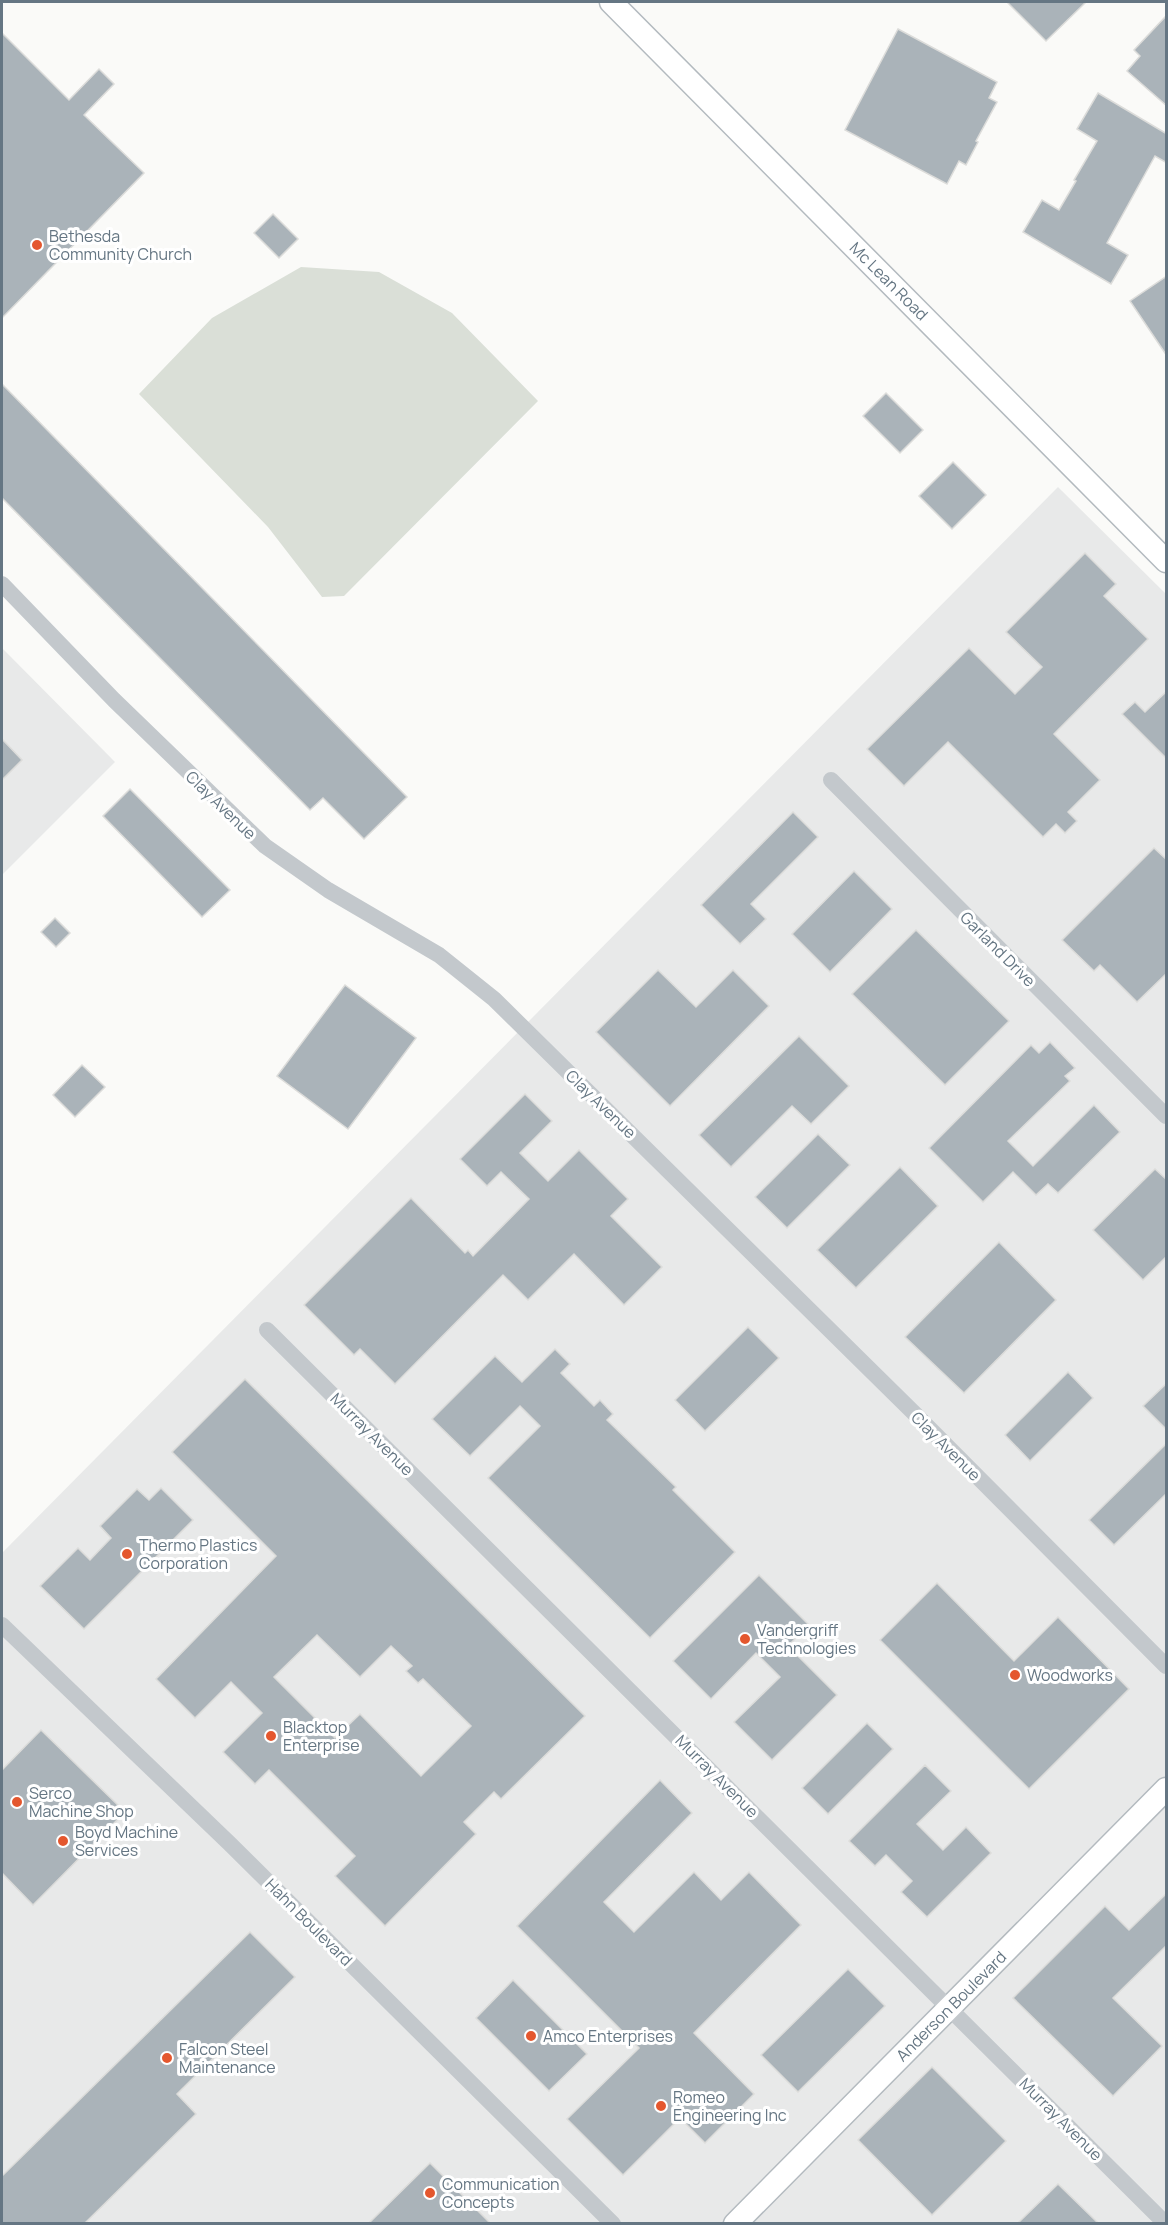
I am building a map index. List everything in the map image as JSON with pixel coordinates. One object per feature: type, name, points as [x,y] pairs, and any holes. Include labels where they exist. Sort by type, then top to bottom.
[{"type":"main road","name":"Mc Lean Road","points":[[611,2],[1167,561]]},
{"type":"main road","name":"Anderson Boulevard","points":[[735,2223],[1167,1789]]},
{"type":"street","name":"Clay Avenue","points":[[2,584],[114,700],[265,846],[328,890],[439,955],[494,999],[1167,1666]]},
{"type":"street","name":"Garland Drive","points":[[831,780],[1167,1116]]},
{"type":"street","name":"Murray Avenue","points":[[267,1329],[1166,2223]]},
{"type":"street","name":"Hahn Boulevard","points":[[2,1625],[230,1844],[613,2223]]},
{"type":"shaded area","points":[[301,267],[379,272],[452,313],[538,401],[344,596],[322,597],[268,527],[139,394],[212,318]]},
{"type":"shaded area","points":[[1058,487],[1166,594],[1166,2223],[2,2224],[2,1553]]},
{"type":"shaded area","points":[[2,648],[115,762],[2,875]]},
{"type":"building","points":[[1007,2],[1086,2],[1046,41]]},
{"type":"building","points":[[1167,15],[1167,106],[1127,71],[1140,56],[1134,50]]},
{"type":"building","points":[[898,29],[997,82],[989,98],[997,102],[976,141],[978,142],[966,165],[959,161],[947,184],[845,130]]},
{"type":"building","name":"Bethesda Community Church","points":[[2,33],[69,100],[99,69],[114,84],[84,115],[144,173],[2,318]]},
{"type":"building","points":[[1098,93],[1167,134],[1167,163],[1155,156],[1107,243],[1128,255],[1111,284],[1023,232],[1042,200],[1059,210],[1076,181],[1074,180],[1097,141],[1077,129]]},
{"type":"building","points":[[273,214],[298,239],[279,258],[254,233]]},
{"type":"building","points":[[1167,276],[1167,356],[1130,301]]},
{"type":"building","points":[[2,384],[407,797],[364,839],[323,798],[310,810],[2,498]]},
{"type":"building","points":[[886,393],[923,430],[900,453],[863,416]]},
{"type":"building","points":[[953,462],[986,495],[952,529],[919,496]]},
{"type":"building","points":[[1085,553],[1116,584],[1104,596],[1148,639],[1054,734],[1100,780],[1068,812],[1077,821],[1065,833],[1056,824],[1043,837],[948,742],[904,786],[867,749],[969,648],[1015,694],[1042,667],[1006,632]]},
{"type":"building","points":[[1167,691],[1167,759],[1122,714],[1135,702],[1145,712]]},
{"type":"building","points":[[2,739],[22,760],[2,780]]},
{"type":"building","points":[[130,789],[230,890],[202,917],[103,816]]},
{"type":"building","points":[[793,812],[818,837],[751,904],[766,919],[740,944],[701,905]]},
{"type":"building","points":[[1154,848],[1167,860],[1167,973],[1137,1002],[1100,965],[1094,971],[1062,940]]},
{"type":"building","points":[[854,871],[892,909],[830,972],[792,934]]},
{"type":"building","points":[[55,918],[70,933],[56,947],[41,932]]},
{"type":"building","points":[[916,930],[1009,1021],[945,1085],[852,994]]},
{"type":"building","points":[[658,970],[696,1007],[733,970],[769,1006],[670,1106],[596,1032]]},
{"type":"building","points":[[345,985],[416,1038],[348,1129],[277,1076]]},
{"type":"building","points":[[799,1036],[849,1086],[811,1124],[792,1106],[731,1167],[699,1135]]},
{"type":"building","points":[[1050,1042],[1075,1068],[1065,1076],[1070,1081],[1008,1141],[1033,1166],[1094,1105],[1120,1132],[1058,1193],[1048,1184],[1036,1195],[1013,1172],[983,1202],[929,1148],[1031,1045],[1039,1053]]},
{"type":"building","points":[[82,1065],[105,1087],[75,1117],[53,1095]]},
{"type":"building","points":[[525,1094],[552,1121],[520,1153],[548,1181],[579,1150],[628,1199],[611,1216],[662,1267],[624,1305],[574,1254],[528,1300],[503,1275],[395,1384],[360,1349],[354,1355],[304,1305],[411,1198],[465,1253],[468,1250],[473,1256],[529,1199],[501,1172],[487,1186],[460,1159]]},
{"type":"building","points":[[818,1134],[850,1165],[787,1228],[755,1197]]},
{"type":"building","points":[[900,1167],[938,1206],[856,1288],[817,1250]]},
{"type":"building","points":[[1155,1169],[1167,1180],[1167,1256],[1143,1280],[1093,1230]]},
{"type":"building","points":[[999,1242],[1056,1300],[964,1393],[905,1337]]},
{"type":"building","points":[[748,1327],[779,1358],[705,1431],[675,1400]]},
{"type":"building","points":[[555,1349],[570,1364],[561,1373],[594,1406],[600,1400],[613,1414],[607,1420],[676,1487],[673,1490],[735,1552],[650,1638],[488,1478],[540,1426],[520,1406],[470,1456],[432,1419],[495,1356],[522,1382]]},
{"type":"building","points":[[1068,1372],[1093,1398],[1030,1461],[1005,1435]]},
{"type":"building","points":[[245,1379],[585,1716],[501,1799],[494,1792],[464,1822],[476,1834],[385,1926],[335,1876],[355,1856],[269,1770],[255,1784],[223,1752],[262,1713],[231,1682],[195,1718],[156,1679],[276,1556],[172,1452]],"holes":[[[317,1635],[360,1677],[391,1646],[412,1666],[406,1671],[418,1683],[423,1679],[471,1726],[421,1776],[360,1714],[335,1738],[274,1677]]]},
{"type":"building","points":[[1167,1383],[1167,1430],[1143,1406]]},
{"type":"building","points":[[1167,1443],[1167,1493],[1114,1545],[1089,1520]]},
{"type":"building","name":"Thermo Plastics Corporation","points":[[161,1488],[193,1520],[84,1629],[40,1586],[78,1548],[90,1560],[111,1538],[100,1526],[137,1489],[149,1500]]},
{"type":"building","points":[[759,1575],[809,1625],[788,1646],[837,1695],[772,1760],[734,1722],[780,1677],[756,1653],[711,1699],[673,1661]]},
{"type":"building","name":"Woodworks","points":[[937,1583],[1014,1661],[1058,1617],[1129,1689],[1029,1789],[880,1640]]},
{"type":"building","points":[[867,1723],[893,1749],[828,1814],[802,1788]]},
{"type":"building","points":[[41,1730],[125,1812],[33,1905],[2,1873],[2,1770]]},
{"type":"building","points":[[925,1765],[951,1791],[917,1824],[943,1850],[966,1827],[991,1853],[927,1917],[901,1892],[912,1881],[886,1855],[875,1866],[849,1841]]},
{"type":"building","points":[[660,1780],[692,1813],[604,1902],[634,1932],[694,1872],[721,1900],[749,1872],[801,1925],[694,2033],[754,2094],[705,2143],[680,2118],[623,2175],[567,2119],[639,2048],[517,1926]]},
{"type":"building","points":[[1167,1893],[1167,1945],[1113,1998],[1162,2046],[1113,2096],[1013,1998],[1105,1906],[1129,1930]]},
{"type":"building","name":"Falcon Steel Maintenance","points":[[250,1932],[295,1977],[177,2094],[196,2114],[85,2223],[2,2223],[2,2176]]},
{"type":"building","points":[[848,1969],[885,2006],[798,2092],[761,2055]]},
{"type":"building","name":"Amco Enterprises","points":[[513,1980],[587,2054],[549,2091],[476,2018]]},
{"type":"building","points":[[932,2067],[1006,2141],[932,2215],[858,2140]]},
{"type":"building","name":"Communication Concepts","points":[[430,2163],[490,2223],[369,2223]]},
{"type":"building","points":[[1058,2184],[1098,2223],[1018,2223]]},
{"type":"place","name":"Bethesda Community Church","points":[[37,245]]},
{"type":"place","name":"Thermo Plastics Corporation","points":[[127,1554]]},
{"type":"place","name":"Vandergriff Technologies","points":[[745,1639]]},
{"type":"place","name":"Woodworks","points":[[1015,1675]]},
{"type":"place","name":"Blacktop Enterprise","points":[[271,1736]]},
{"type":"place","name":"Serco Machine Shop","points":[[17,1802]]},
{"type":"place","name":"Boyd Machine Services","points":[[63,1841]]},
{"type":"place","name":"Amco Enterprises","points":[[531,2036]]},
{"type":"place","name":"Falcon Steel Maintenance","points":[[167,2058]]},
{"type":"place","name":"Romeo Engineering Inc","points":[[661,2106]]},
{"type":"place","name":"Communication Concepts","points":[[430,2193]]}]
